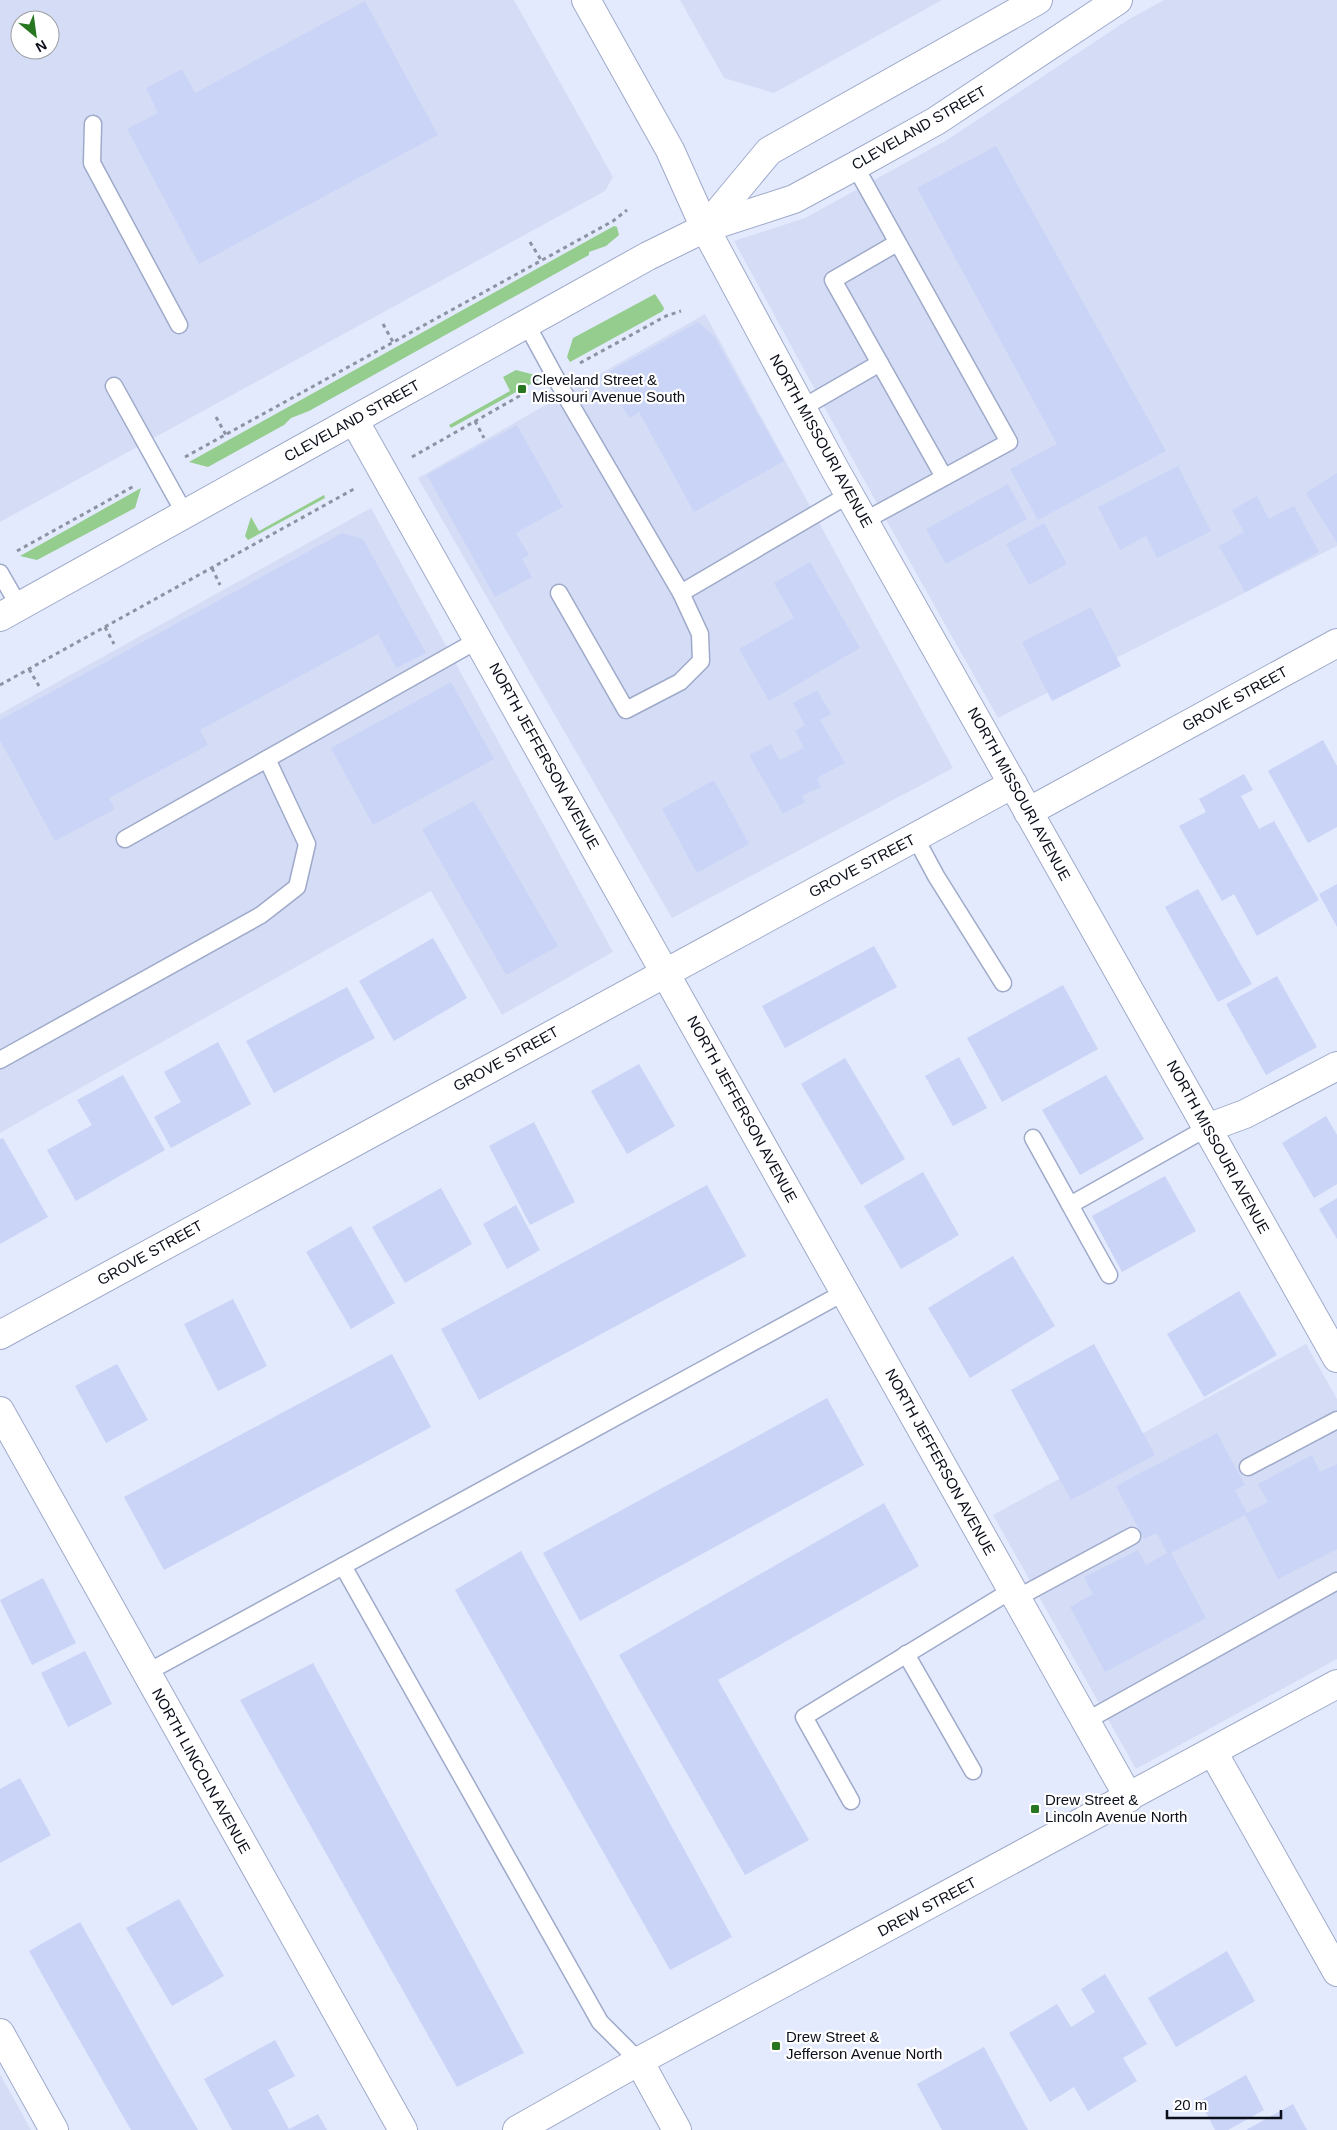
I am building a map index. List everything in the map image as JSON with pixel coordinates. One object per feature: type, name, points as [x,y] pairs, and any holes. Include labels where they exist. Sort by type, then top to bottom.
[{"type":"street","name":"NORTH MISSOURI AVENUE","points":[[586,0],[670,150],[704,228],[864,521],[1337,1358]]},
{"type":"street","name":"CLEVELAND STREET","points":[[704,228],[769,151],[1038,0]]},
{"type":"street","name":"CLEVELAND STREET","points":[[10,611],[648,256],[704,228],[794,199],[855,166],[936,121],[1118,0]]},
{"type":"street","name":"NORTH JEFFERSON AVENUE","points":[[354,420],[1129,1798]]},
{"type":"street","name":"GROVE STREET","points":[[1028,812],[1337,643]]},
{"type":"street","name":"GROVE STREET","points":[[0,1335],[1013,784]]},
{"type":"street","points":[[1207,1128],[1245,1114],[1337,1066]]},
{"type":"street","name":"NORTH LINCOLN AVENUE","points":[[0,1411],[403,2130]]},
{"type":"street","name":"DREW STREET","points":[[517,2130],[639,2061],[1337,1684]]},
{"type":"street","points":[[1213,1752],[1337,1972]]},
{"type":"street","points":[[0,2033],[54,2130]]},
{"type":"street","points":[[639,2061],[677,2130]]},
{"type":"lane","points":[[93,124],[92,163],[178,325]]},
{"type":"lane","points":[[855,166],[1008,442],[864,521]]},
{"type":"lane","points":[[897,243],[833,280],[944,477]]},
{"type":"lane","points":[[527,325],[681,593],[700,634],[701,661],[680,682],[626,710],[559,593]]},
{"type":"lane","points":[[802,408],[880,363]]},
{"type":"lane","points":[[114,386],[185,514]]},
{"type":"lane","points":[[681,593],[850,494]]},
{"type":"lane","points":[[0,573],[10,611]]},
{"type":"lane","points":[[125,839],[478,640]]},
{"type":"lane","points":[[0,1060],[261,915],[296,887],[307,844],[268,759]]},
{"type":"lane","points":[[915,837],[936,876],[1003,982]]},
{"type":"lane","points":[[1070,1205],[1207,1128]]},
{"type":"lane","points":[[1033,1138],[1109,1275]]},
{"type":"lane","points":[[146,1673],[845,1292]]},
{"type":"lane","points":[[1248,1467],[1337,1420]]},
{"type":"lane","points":[[850,1800],[804,1717],[906,1654],[1015,1594],[1132,1536]]},
{"type":"lane","points":[[343,1566],[600,2022],[639,2061]]},
{"type":"lane","points":[[1086,1721],[1337,1581]]},
{"type":"lane","points":[[906,1654],[974,1771]]},
{"type":"path","points":[[8,555],[541,260],[627,210]]},
{"type":"path","points":[[530,242],[541,260]]},
{"type":"path","points":[[0,685],[555,376],[666,316],[681,311]]},
{"type":"path","points":[[383,324],[393,342]]},
{"type":"path","points":[[216,417],[226,435]]},
{"type":"path","points":[[475,421],[484,438]]},
{"type":"path","points":[[211,568],[220,585]]},
{"type":"path","points":[[105,627],[114,644]]},
{"type":"path","points":[[30,669],[39,686]]},
{"type":"shaded area","points":[[0,0],[514,0],[613,177],[605,191],[0,522]]},
{"type":"shaded area","points":[[680,0],[942,0],[774,93],[724,78]]},
{"type":"shaded area","points":[[1164,0],[1337,0],[1337,546],[998,718],[881,511],[734,241],[805,218],[947,140],[1126,21]]},
{"type":"shaded area","points":[[705,314],[953,768],[672,918],[418,478]]},
{"type":"shaded area","points":[[371,508],[613,952],[502,1015],[431,891],[0,1133],[0,714]]},
{"type":"shaded area","points":[[1306,1344],[1337,1399],[1337,1659],[1136,1769],[993,1515]]},
{"type":"shaded area","points":[[0,2074],[31,2130],[0,2130]]},
{"type":"green space","points":[[614,226],[617,227],[619,235],[606,246],[589,252],[589,255],[309,411],[291,418],[284,425],[208,467],[189,462]]},
{"type":"green space","points":[[655,294],[664,308],[663,311],[570,362],[567,357],[573,338]]},
{"type":"green space","points":[[516,370],[535,375],[538,380],[451,428],[449,425],[510,391],[503,377]]},
{"type":"green space","points":[[141,488],[135,508],[37,560],[20,556]]},
{"type":"green space","points":[[324,495],[325,498],[248,540],[245,536],[251,517],[259,531]]},
{"type":"building","points":[[365,1],[438,135],[199,264],[127,129],[158,113],[146,88],[182,69],[195,93]]},
{"type":"building","points":[[996,146],[1166,451],[1038,520],[1010,469],[1057,444],[917,188]]},
{"type":"building","points":[[698,322],[714,336],[784,461],[694,512],[639,412],[629,418],[605,374]]},
{"type":"building","points":[[517,425],[563,507],[516,533],[529,555],[522,559],[532,577],[495,597],[427,475]]},
{"type":"building","points":[[1178,466],[1211,531],[1157,558],[1146,536],[1120,550],[1098,507]]},
{"type":"building","points":[[1337,473],[1337,543],[1306,493]]},
{"type":"building","points":[[1008,484],[1027,519],[946,564],[926,529]]},
{"type":"building","points":[[1257,496],[1269,519],[1294,506],[1319,552],[1245,592],[1219,546],[1244,532],[1232,510]]},
{"type":"building","points":[[1044,523],[1067,564],[1029,585],[1006,544]]},
{"type":"building","points":[[342,533],[363,539],[426,653],[396,668],[378,634],[200,730],[208,745],[109,798],[115,809],[55,841],[0,740],[0,720]]},
{"type":"building","points":[[810,562],[860,648],[769,701],[739,649],[794,618],[774,583]]},
{"type":"building","points":[[1091,607],[1121,666],[1052,701],[1022,642]]},
{"type":"building","points":[[451,682],[494,759],[373,825],[331,748]]},
{"type":"building","points":[[817,690],[831,714],[820,720],[845,763],[817,778],[821,787],[802,796],[805,802],[783,814],[749,755],[771,744],[780,760],[804,748],[795,731],[805,725],[793,703]]},
{"type":"building","points":[[1323,740],[1337,766],[1337,827],[1308,843],[1268,771]]},
{"type":"building","points":[[1244,774],[1253,790],[1241,796],[1259,829],[1274,821],[1319,900],[1257,936],[1234,894],[1222,901],[1179,826],[1206,812],[1199,799]]},
{"type":"building","points":[[714,780],[749,844],[697,873],[662,809]]},
{"type":"building","points":[[474,801],[558,946],[506,975],[422,829]]},
{"type":"building","points":[[1337,884],[1337,927],[1319,894]]},
{"type":"building","points":[[1198,889],[1252,984],[1218,1002],[1165,907]]},
{"type":"building","points":[[433,938],[467,998],[394,1041],[359,981]]},
{"type":"building","points":[[874,946],[897,987],[785,1048],[762,1006]]},
{"type":"building","points":[[1277,976],[1317,1047],[1266,1075],[1226,1004]]},
{"type":"building","points":[[1063,985],[1098,1049],[1002,1102],[967,1038]]},
{"type":"building","points":[[347,987],[375,1038],[274,1093],[246,1041]]},
{"type":"building","points":[[218,1042],[251,1104],[171,1148],[154,1117],[181,1102],[164,1072]]},
{"type":"building","points":[[959,1057],[987,1108],[953,1126],[925,1076]]},
{"type":"building","points":[[845,1058],[905,1159],[861,1185],[801,1084]]},
{"type":"building","points":[[639,1064],[675,1126],[627,1154],[591,1091]]},
{"type":"building","points":[[123,1075],[165,1150],[76,1201],[47,1150],[92,1125],[77,1100]]},
{"type":"building","points":[[1106,1075],[1144,1139],[1080,1175],[1042,1110]]},
{"type":"building","points":[[1326,1116],[1337,1135],[1337,1184],[1314,1198],[1282,1143]]},
{"type":"building","points":[[534,1122],[575,1202],[530,1225],[489,1146]]},
{"type":"building","points":[[3,1138],[48,1217],[0,1244],[0,1139]]},
{"type":"building","points":[[923,1172],[959,1235],[901,1269],[864,1206]]},
{"type":"building","points":[[1165,1176],[1196,1231],[1122,1272],[1092,1216]]},
{"type":"building","points":[[707,1185],[746,1256],[479,1400],[441,1329]]},
{"type":"building","points":[[441,1188],[472,1244],[405,1283],[372,1227]]},
{"type":"building","points":[[1337,1198],[1337,1239],[1319,1209]]},
{"type":"building","points":[[516,1205],[540,1250],[507,1269],[483,1224]]},
{"type":"building","points":[[351,1226],[395,1303],[351,1329],[306,1252]]},
{"type":"building","points":[[1013,1256],[1055,1326],[970,1378],[928,1308]]},
{"type":"building","points":[[1239,1291],[1277,1355],[1204,1397],[1167,1334]]},
{"type":"building","points":[[233,1299],[267,1366],[218,1391],[184,1324]]},
{"type":"building","points":[[1094,1344],[1155,1455],[1071,1500],[1011,1390]]},
{"type":"building","points":[[392,1354],[431,1427],[164,1570],[124,1497]]},
{"type":"building","points":[[117,1364],[148,1420],[106,1443],[75,1386]]},
{"type":"building","points":[[827,1398],[864,1465],[580,1621],[543,1553]]},
{"type":"building","points":[[1217,1433],[1245,1485],[1235,1490],[1247,1513],[1268,1502],[1258,1484],[1312,1455],[1320,1472],[1337,1464],[1337,1549],[1278,1579],[1245,1515],[1171,1553],[1206,1618],[1105,1672],[1070,1607],[1093,1594],[1084,1577],[1138,1550],[1146,1565],[1167,1553],[1157,1533],[1144,1539],[1116,1486]]},
{"type":"building","points":[[884,1503],[919,1566],[718,1680],[809,1840],[745,1875],[619,1655]]},
{"type":"building","points":[[521,1551],[732,1937],[670,1970],[455,1590]]},
{"type":"building","points":[[43,1578],[76,1643],[32,1665],[0,1600]]},
{"type":"building","points":[[85,1651],[112,1704],[68,1727],[41,1673]]},
{"type":"building","points":[[313,1663],[524,2053],[457,2087],[240,1700]]},
{"type":"building","points":[[20,1778],[51,1835],[0,1863],[0,1789]]},
{"type":"building","points":[[179,1899],[224,1976],[172,2006],[126,1928]]},
{"type":"building","points":[[80,1922],[198,2130],[131,2130],[61,2008],[29,1951]]},
{"type":"building","points":[[1227,1951],[1255,2001],[1176,2047],[1148,1998]]},
{"type":"building","points":[[1105,1974],[1147,2044],[1123,2058],[1137,2081],[1088,2111],[1074,2087],[1050,2102],[1009,2033],[1057,2004],[1071,2027],[1095,2012],[1081,1989]]},
{"type":"building","points":[[275,2040],[295,2076],[268,2090],[289,2129],[318,2114],[327,2130],[232,2130],[204,2079]]},
{"type":"building","points":[[984,2047],[1028,2130],[942,2130],[917,2084]]},
{"type":"building","points":[[1246,2075],[1264,2110],[1228,2130],[1215,2130],[1200,2101]]},
{"type":"building","points":[[1293,2104],[1307,2130],[1246,2130]]},
{"type":"place","name":"Cleveland Street & Missouri Avenue South","points":[[522,389]]},
{"type":"place","name":"Drew Street & Lincoln Avenue North","points":[[1035,1809]]},
{"type":"place","name":"Drew Street & Jefferson Avenue North","points":[[776,2046]]}]
